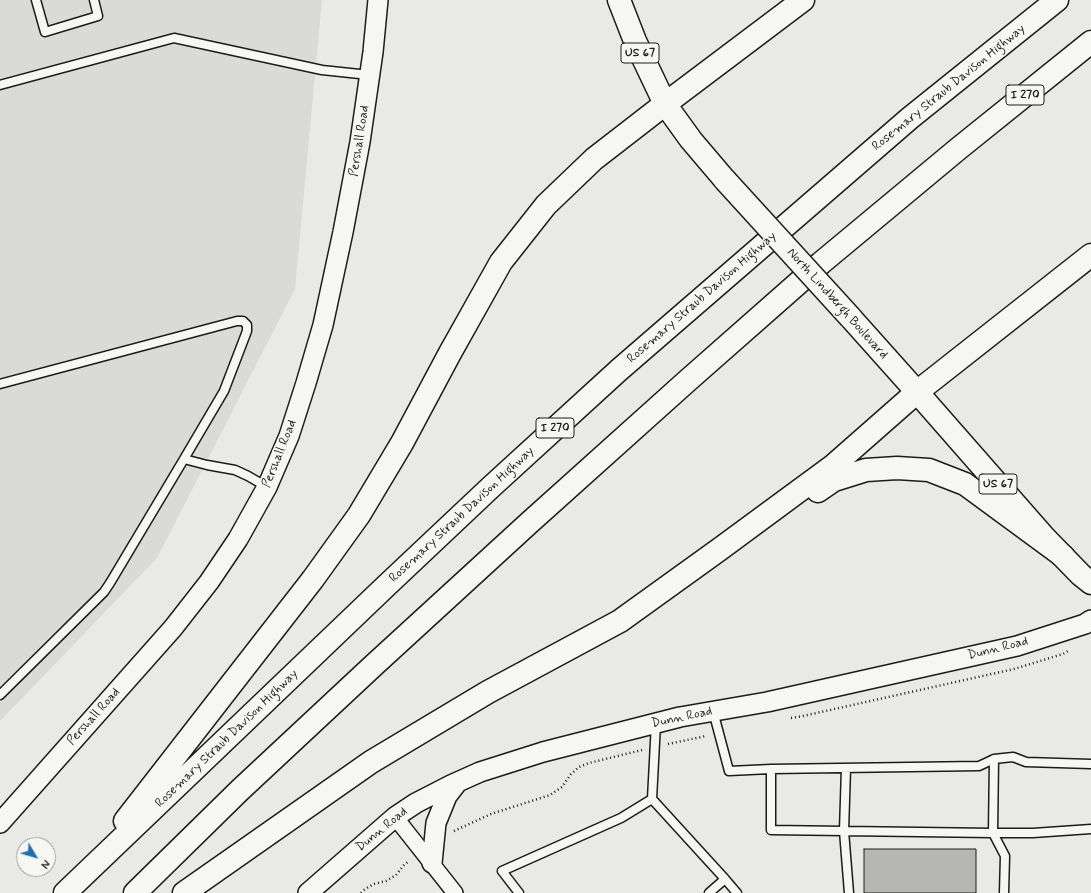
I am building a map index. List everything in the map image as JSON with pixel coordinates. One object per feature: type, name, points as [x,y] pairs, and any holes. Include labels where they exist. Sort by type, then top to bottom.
[{"type":"main road","name":"North Lindbergh Boulevard","points":[[619,0],[635,41],[665,104],[691,140],[725,180],[917,392],[1045,538],[1086,579]]},
{"type":"main road","points":[[71,887],[313,579],[359,514],[402,443],[453,347],[501,262],[546,205],[594,159],[804,0]]},
{"type":"main road","name":"Rosemary Straub Davison Highway","points":[[71,887],[491,487],[619,370],[910,118],[1057,0]]},
{"type":"main road","name":"I 270","points":[[135,893],[240,790],[374,665],[686,382],[821,263],[952,154],[1091,42]]},
{"type":"main road","points":[[184,893],[371,762],[488,692],[620,621],[834,465],[917,392],[1091,255]]},
{"type":"main road","points":[[720,549],[792,507],[834,480],[866,470],[897,468],[929,470],[965,484],[1063,556]]},
{"type":"street","name":"Pershall Road","points":[[0,823],[182,616],[209,582],[238,539],[267,487],[289,436],[323,325],[360,142],[378,0]]},
{"type":"street","name":"Dunn Road","points":[[308,893],[395,817],[459,781],[480,772],[543,752],[680,717],[767,702],[1017,646],[1086,624],[1091,620]]},
{"type":"street","points":[[432,863],[436,823],[447,796],[459,781]]},
{"type":"street","points":[[395,817],[455,893]]},
{"type":"lane","points":[[36,0],[45,32],[98,16],[94,0]]},
{"type":"lane","points":[[0,85],[174,38],[322,70],[369,75]]},
{"type":"lane","points":[[0,384],[237,320],[243,321],[247,325],[247,330],[224,391],[110,584],[104,592],[0,696]]},
{"type":"lane","points":[[184,459],[235,470],[267,487]]},
{"type":"lane","points":[[713,712],[729,771],[980,766],[994,759],[1013,757],[1026,762],[1091,764]]},
{"type":"lane","points":[[656,723],[652,799],[737,893]]},
{"type":"lane","points":[[994,759],[993,833],[1005,856],[1004,893]]},
{"type":"lane","points":[[846,768],[844,831],[849,893]]},
{"type":"lane","points":[[771,769],[771,830],[1032,833],[1091,829]]},
{"type":"lane","points":[[519,893],[502,871],[622,818],[652,799]]},
{"type":"lane","points":[[709,893],[725,879]]},
{"type":"path","points":[[448,834],[491,814],[550,796],[562,787],[571,774],[579,767],[595,761],[719,733]]},
{"type":"path","points":[[361,893],[374,884],[386,881],[396,875],[404,864]]},
{"type":"shaded area","points":[[0,0],[322,0],[295,289],[157,558],[0,721]]},
{"type":"building","points":[[864,849],[976,849],[976,893],[864,893]]}]
